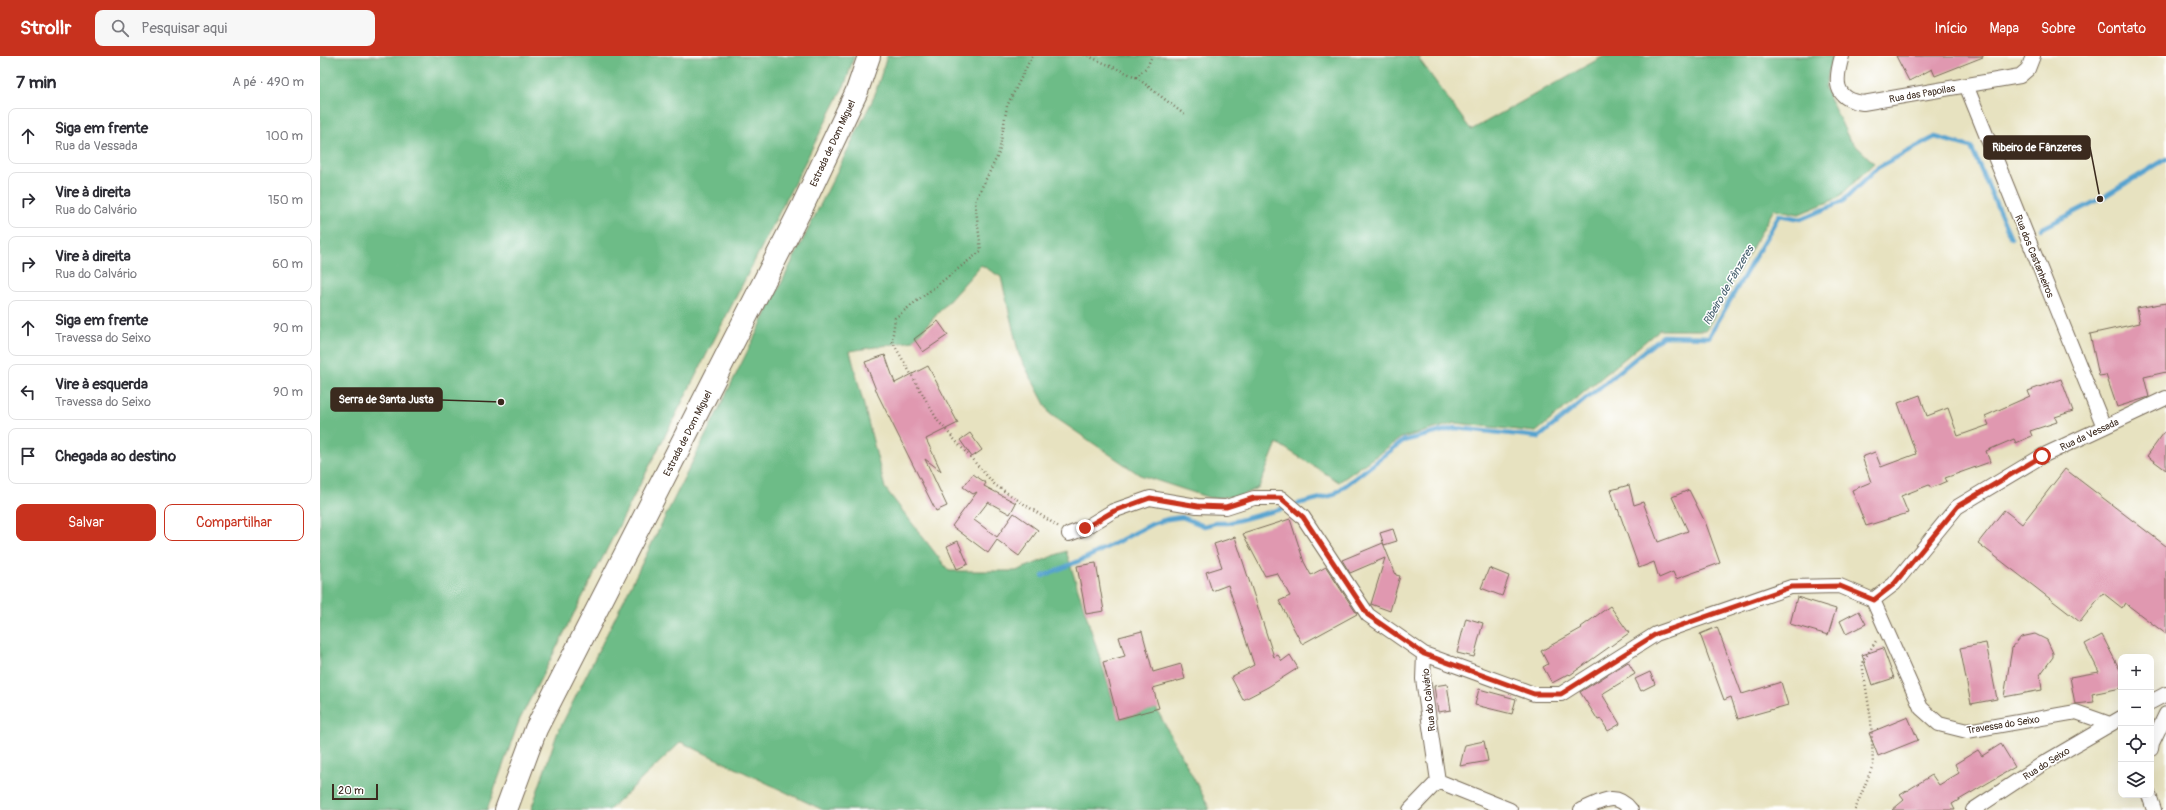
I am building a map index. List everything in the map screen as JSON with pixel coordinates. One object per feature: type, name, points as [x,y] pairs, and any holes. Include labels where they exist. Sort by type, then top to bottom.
[{"type":"main road","name":"Estrada de Dom Miguel","points":[[506,810],[536,729],[803,205],[857,90],[869,56]]},
{"type":"street","name":"Rua das Papoilas","points":[[1842,56],[1837,85],[1843,96],[1852,102],[1863,103],[2020,76],[2028,69],[2032,56]]},
{"type":"street","name":"Rua dos Castanheiros","points":[[1966,85],[2104,427]]},
{"type":"street","name":"Rua da Vessada","points":[[1874,600],[1894,584],[1958,506],[2042,456],[2166,398]]},
{"type":"street","points":[[1069,534],[1085,528],[1114,511],[1150,498],[1198,506],[1226,507],[1254,498],[1281,498],[1303,517],[1368,615],[1424,654]]},
{"type":"street","name":"Rua do Calvário","points":[[1438,781],[1423,679],[1424,654],[1534,694],[1561,694],[1656,634],[1791,587],[1840,586],[1874,600]]},
{"type":"street","name":"Travessa do Seixo","points":[[1874,600],[1921,708],[1939,724],[1967,732],[2076,712],[2116,721]]},
{"type":"street","points":[[2154,700],[2166,694]]},
{"type":"street","points":[[2154,738],[2166,714]]},
{"type":"street","name":"Rua do Seixo","points":[[1973,810],[2044,763],[2116,721]]},
{"type":"street","points":[[1410,810],[1438,781],[1510,810]]},
{"type":"street","points":[[1581,810],[1610,798],[1624,801],[1631,810]]},
{"type":"street","points":[[2150,798],[2154,810]]},
{"type":"path","points":[[1088,56],[1136,77],[1185,115]]},
{"type":"path","points":[[1136,77],[1147,67],[1152,56]]},
{"type":"path","points":[[1033,57],[1007,106],[999,153],[975,201],[980,251],[895,318],[892,341],[938,421],[995,485],[1069,534]]},
{"type":"path","points":[[1856,810],[1873,765],[1871,720],[1862,663],[1885,627]]},
{"type":"green space","points":[[320,56],[854,56],[846,82],[519,721],[487,810],[320,810]]},
{"type":"green space","points":[[887,56],[1422,56],[1419,59],[1471,130],[1604,56],[1832,56],[1825,88],[1849,139],[1874,163],[1838,198],[1799,214],[1774,209],[1706,330],[1659,330],[1536,432],[1456,423],[1401,438],[1339,482],[1277,443],[1259,487],[1241,496],[1210,498],[1140,475],[1050,414],[1019,355],[1001,277],[981,265],[913,341],[850,351],[885,488],[949,571],[1016,571],[1066,551],[1119,719],[1156,708],[1208,805],[1208,810],[823,810],[681,742],[609,810],[531,810],[557,734],[874,97]]},
{"type":"building","points":[[1896,56],[1983,57],[1935,76],[1932,69],[1909,81]]},
{"type":"building","points":[[2166,303],[2166,372],[2144,377],[2149,397],[2117,407],[2106,375],[2099,376],[2090,334],[2140,323],[2137,308]]},
{"type":"building","points":[[938,321],[948,335],[923,352],[914,339]]},
{"type":"building","points":[[885,355],[895,383],[928,366],[958,423],[926,439],[941,471],[925,459],[947,506],[936,511],[878,395],[865,362]]},
{"type":"building","points":[[2061,379],[2073,411],[2055,417],[2057,422],[2030,431],[2032,436],[2016,443],[2014,439],[1986,451],[1990,462],[1945,478],[1947,481],[1931,488],[1929,485],[1901,496],[1908,513],[1866,526],[1852,490],[1871,482],[1862,457],[1875,452],[1881,467],[1916,454],[1898,403],[1920,395],[1927,416],[1948,408],[1958,436],[1989,425],[1985,416],[2030,396],[2028,391]]},
{"type":"building","points":[[2166,430],[2166,470],[2147,456]]},
{"type":"building","points":[[970,433],[982,450],[972,457],[960,440]]},
{"type":"building","points":[[2065,469],[2166,546],[2166,634],[2125,603],[2122,608],[2103,593],[2080,622],[1978,543],[2004,510],[2022,524]]},
{"type":"building","points":[[973,474],[986,483],[984,486],[1016,503],[1010,514],[988,502],[974,520],[997,537],[1014,513],[1038,530],[1019,556],[997,540],[988,553],[952,526],[977,492],[973,494],[963,487]]},
{"type":"building","points":[[1629,485],[1634,505],[1643,502],[1658,542],[1688,531],[1672,497],[1689,490],[1706,524],[1720,563],[1676,579],[1673,572],[1659,578],[1654,562],[1639,568],[1611,490]]},
{"type":"building","points":[[1290,519],[1304,562],[1311,575],[1326,567],[1357,614],[1302,644],[1279,601],[1290,596],[1277,573],[1265,576],[1243,534]]},
{"type":"building","points":[[1393,529],[1397,541],[1384,545],[1380,533]]},
{"type":"building","points":[[1235,537],[1274,657],[1278,655],[1282,661],[1290,655],[1298,668],[1268,687],[1243,700],[1231,677],[1254,665],[1228,585],[1212,591],[1206,572],[1222,567],[1214,544]]},
{"type":"building","points":[[958,541],[968,564],[957,569],[947,546]]},
{"type":"building","points":[[1383,543],[1396,575],[1400,576],[1390,611],[1371,604],[1385,558],[1350,573],[1342,560]]},
{"type":"building","points":[[1096,563],[1104,611],[1086,614],[1077,566]]},
{"type":"building","points":[[1489,568],[1509,576],[1502,596],[1481,588]]},
{"type":"building","points":[[1797,597],[1836,609],[1828,635],[1790,624]]},
{"type":"building","points":[[1610,606],[1629,633],[1570,675],[1569,674],[1552,683],[1543,667],[1548,664],[1541,651],[1582,628],[1581,627]]},
{"type":"building","points":[[1859,611],[1866,624],[1846,634],[1840,621]]},
{"type":"building","points":[[1466,618],[1483,623],[1474,657],[1457,653]]},
{"type":"building","points":[[1717,627],[1742,694],[1781,682],[1788,705],[1738,719],[1731,697],[1724,700],[1700,634]]},
{"type":"building","points":[[1142,631],[1153,672],[1181,664],[1185,679],[1153,688],[1159,708],[1118,719],[1103,662],[1125,656],[1119,637]]},
{"type":"building","points":[[2035,634],[2047,640],[2053,653],[2053,657],[2040,675],[2042,690],[2004,697],[2012,648],[2021,637]]},
{"type":"building","points":[[2102,635],[2118,666],[2118,689],[2092,694],[2094,702],[2075,704],[2070,677],[2099,672],[2085,644]]},
{"type":"building","points":[[1986,643],[1997,699],[1971,704],[1960,648]]},
{"type":"building","points":[[1883,648],[1894,678],[1872,685],[1862,655]]},
{"type":"building","points":[[1628,662],[1635,674],[1602,694],[1620,724],[1608,731],[1601,719],[1598,720],[1580,692]]},
{"type":"building","points":[[1650,672],[1655,684],[1641,691],[1635,679]]},
{"type":"building","points":[[1447,684],[1451,710],[1438,712],[1434,686]]},
{"type":"building","points":[[1479,689],[1516,699],[1512,714],[1475,705]]},
{"type":"building","points":[[1908,717],[1918,740],[1878,756],[1869,733]]},
{"type":"building","points":[[1484,741],[1488,761],[1460,766],[1465,745]]},
{"type":"building","points":[[2001,744],[2015,767],[1952,804],[1955,810],[1892,810],[1904,800],[1900,795],[1932,775],[1939,785],[1959,773],[1955,764],[1978,750],[1982,756]]},
{"type":"waterway","name":"Ribeiro de Fânzeres","points":[[1297,504],[1333,495],[1403,441],[1455,428],[1539,437],[1663,336],[1709,337],[1779,215],[1801,219],[1842,202],[1877,168],[1935,137],[1971,147],[2011,238]]},
{"type":"waterway","name":"Ribeiro de Fânzeres","points":[[2041,229],[2100,199],[2166,159]]},
{"type":"waterway","name":"Ribeiro de Fânzeres","points":[[1043,576],[1086,558],[1152,524],[1168,519],[1182,517],[1204,526],[1215,523],[1228,523],[1285,508]]},
{"type":"place","name":"Ribeiro de Fânzeres","points":[[2100,199]]},
{"type":"place","name":"Serra de Santa Justa","points":[[501,402]]},
{"type":"route","points":[[1085,528],[1114,511],[1150,498],[1198,506],[1226,507],[1254,498],[1281,498],[1303,517],[1368,615],[1424,654],[1534,694],[1561,694],[1656,634],[1791,587],[1840,586],[1874,600],[1894,584],[1958,506],[2042,456]]}]
